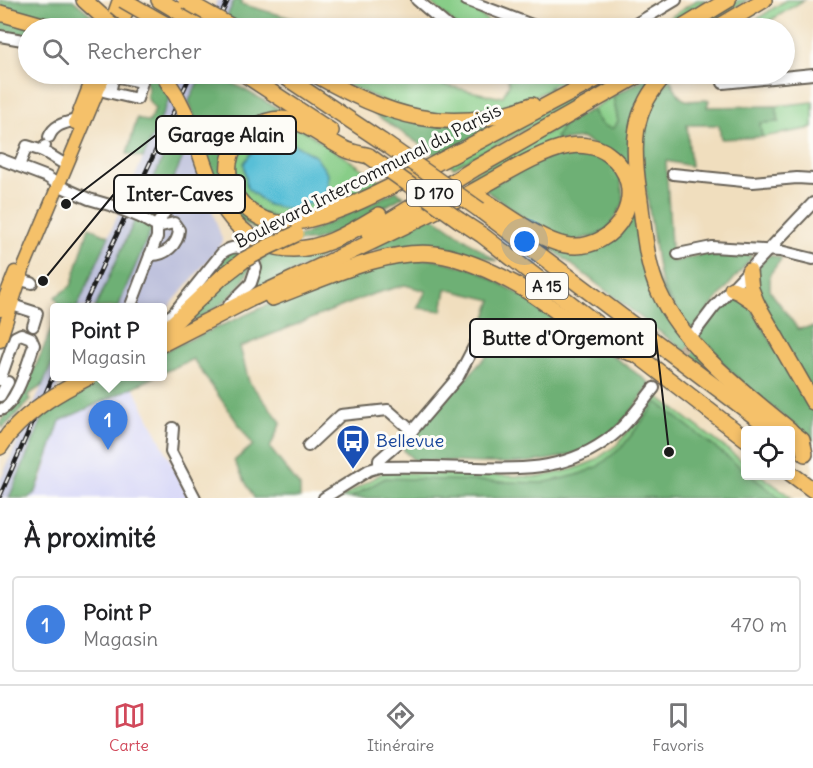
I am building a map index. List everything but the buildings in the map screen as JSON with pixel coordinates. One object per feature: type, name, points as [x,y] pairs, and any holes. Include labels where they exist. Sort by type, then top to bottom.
[{"type":"highway","points":[[84,0],[103,18]]},
{"type":"highway","points":[[121,0],[154,18]]},
{"type":"highway","points":[[159,0],[184,5],[212,18]]},
{"type":"highway","points":[[698,18],[728,0]]},
{"type":"highway","points":[[734,18],[764,0]]},
{"type":"highway","points":[[744,18],[770,0]]},
{"type":"highway","points":[[184,5],[196,18]]},
{"type":"highway","points":[[0,13],[18,18]]},
{"type":"highway","points":[[168,84],[190,123],[216,195],[224,210],[239,229],[263,244],[290,248],[330,242],[613,89]]},
{"type":"highway","name":"A 15","points":[[259,84],[369,156],[482,235],[741,435]]},
{"type":"highway","name":"A 15","points":[[296,84],[481,204],[768,426]]},
{"type":"highway","points":[[333,84],[364,101],[411,116],[439,120],[470,120],[524,108],[576,84]]},
{"type":"highway","name":"Boulevard Intercommunal du Parisis","points":[[167,329],[222,277],[244,260],[268,246],[382,195],[587,84]]},
{"type":"highway","name":"D 170","points":[[167,342],[331,256],[465,174],[622,84]]},
{"type":"highway","points":[[656,84],[639,116],[635,160],[648,251],[659,292],[686,333],[712,362],[784,426]]},
{"type":"highway","points":[[369,156],[348,150],[294,122],[280,119],[263,122],[249,131],[237,145],[229,161],[229,174],[237,197],[246,208],[266,221],[288,223],[308,220],[355,203],[460,151]]},
{"type":"highway","points":[[255,297],[460,199],[549,152],[569,146],[582,145],[607,153],[617,162],[625,176],[629,197],[627,208],[614,231],[597,242],[579,246],[554,242],[481,204]]},
{"type":"highway","points":[[180,335],[367,263],[400,256],[435,254],[478,266],[499,276],[562,314],[605,344],[634,354]]},
{"type":"highway","points":[[749,271],[751,289],[757,304],[813,402]]},
{"type":"highway","points":[[732,289],[757,304]]},
{"type":"highway","points":[[0,447],[5,433],[23,411],[40,397],[69,381]]},
{"type":"highway","points":[[5,433],[47,400],[83,381]]},
{"type":"highway","points":[[795,435],[802,440],[809,457]]},
{"type":"highway","points":[[795,447],[809,457]]},
{"type":"highway","points":[[795,477],[813,490]]},
{"type":"main road","points":[[113,18],[121,0]]},
{"type":"main road","points":[[125,18],[131,0]]},
{"type":"main road","points":[[0,310],[56,182],[91,84]]},
{"type":"main road","points":[[0,341],[12,305],[26,281],[61,162],[95,84]]},
{"type":"main road","points":[[80,117],[104,91],[104,84]]},
{"type":"street","points":[[414,0],[437,18]]},
{"type":"street","points":[[466,0],[514,18]]},
{"type":"street","points":[[646,18],[676,0]]},
{"type":"street","points":[[0,36],[18,39]]},
{"type":"street","points":[[795,76],[813,74]]},
{"type":"street","points":[[45,145],[54,128],[80,117]]},
{"type":"street","points":[[19,166],[27,146],[45,145],[61,162]]},
{"type":"street","points":[[0,159],[56,182],[89,199],[140,217],[154,225],[174,223],[179,230],[179,235],[170,249],[162,255],[150,255]]},
{"type":"street","points":[[672,174],[753,182],[813,179]]},
{"type":"street","points":[[154,225],[172,202]]},
{"type":"street","points":[[695,332],[813,203]]},
{"type":"street","points":[[132,303],[157,237],[154,225]]},
{"type":"street","points":[[167,319],[222,253],[228,248],[237,246],[245,248],[255,261],[255,275],[246,289],[213,319]]},
{"type":"street","points":[[678,254],[712,247],[769,249],[813,259]]},
{"type":"street","points":[[12,305],[37,313],[33,326]]},
{"type":"street","points":[[0,410],[4,409],[19,387],[34,345],[31,338],[21,334],[15,337],[2,387],[19,387]]},
{"type":"street","points":[[379,467],[379,460],[412,432],[458,377],[478,339]]},
{"type":"street","points":[[324,498],[369,470],[379,467],[514,469],[538,468],[573,459],[586,454],[614,435],[654,387]]},
{"type":"street","points":[[308,446],[341,415],[388,410],[412,432]]},
{"type":"street","points":[[173,428],[171,452],[195,498]]},
{"type":"street","points":[[401,443],[402,458],[413,466]]},
{"type":"shaded area","points":[[217,0],[234,0],[227,17],[214,9]]},
{"type":"shaded area","points":[[176,84],[197,84],[98,303],[79,303]]},
{"type":"shaded area","points":[[189,143],[223,242],[167,309],[167,303],[120,303]]},
{"type":"shaded area","points":[[50,368],[50,381],[60,381],[9,498],[0,498],[0,481]]},
{"type":"shaded area","points":[[133,386],[189,498],[28,498],[36,492],[42,479],[60,421]]},
{"type":"green space","points":[[0,0],[73,0],[95,18],[18,18],[18,34],[0,31]]},
{"type":"green space","points":[[234,0],[242,0],[241,4],[291,18],[229,18],[227,17]]},
{"type":"green space","points":[[428,0],[463,0],[484,18],[448,18]]},
{"type":"green space","points":[[697,0],[707,0],[677,18],[669,18]]},
{"type":"green space","points":[[739,0],[748,0],[718,18],[708,18]]},
{"type":"green space","points":[[786,0],[804,0],[774,18],[758,18]]},
{"type":"green space","points":[[147,84],[160,84],[170,97],[143,158],[127,154],[137,118],[149,122],[155,109],[147,98]]},
{"type":"green space","points":[[197,84],[234,84],[290,115],[232,141],[232,201],[298,226],[268,238],[237,219],[214,178],[189,101]]},
{"type":"green space","points":[[345,84],[440,84],[497,97],[503,96],[509,84],[556,84],[548,88],[553,88],[505,109],[444,116],[402,109]]},
{"type":"green space","points":[[593,84],[612,84],[454,167],[447,162]]},
{"type":"green space","points":[[635,84],[651,84],[632,168],[582,138],[559,141],[556,137],[564,124],[592,109],[603,125],[614,128],[618,121],[613,96]]},
{"type":"green space","points":[[665,84],[673,84],[684,99],[709,100],[707,107],[776,106],[779,122],[760,123],[762,137],[721,139],[719,125],[687,125],[691,166],[666,161],[672,262],[715,251],[752,257],[691,331],[666,293],[659,275],[639,143],[654,96]]},
{"type":"green space","points":[[613,96],[618,121],[614,128],[610,128],[598,120],[592,109]]},
{"type":"green space","points":[[813,102],[813,128],[762,137],[760,123],[779,122],[776,106]]},
{"type":"green space","points":[[375,109],[504,121],[437,156],[373,113]]},
{"type":"green space","points":[[181,118],[189,143],[120,303],[97,303]]},
{"type":"green space","points":[[565,123],[556,137],[559,141],[474,181],[468,176]]},
{"type":"green space","points":[[275,124],[302,129],[384,183],[372,190],[359,186],[359,194],[309,215],[269,217],[243,198],[234,167],[237,152],[248,136]]},
{"type":"green space","points":[[575,149],[609,160],[620,173],[624,203],[606,232],[571,242],[545,233],[484,189],[541,160]]},
{"type":"green space","points":[[396,191],[404,196],[349,227],[314,241],[288,242]]},
{"type":"green space","points":[[639,214],[645,258],[704,362],[703,365],[537,238],[570,251],[629,216]]},
{"type":"green space","points":[[431,215],[497,261],[450,249],[408,247],[375,250],[374,246]]},
{"type":"green space","points":[[89,227],[109,236],[79,303],[58,303],[55,297],[71,286]]},
{"type":"green space","points":[[336,245],[339,247],[314,262],[245,296],[257,279],[260,258],[269,253],[288,255]]},
{"type":"green space","points":[[229,251],[243,252],[181,308]]},
{"type":"green space","points":[[769,255],[782,258],[770,274],[770,291],[798,329],[813,327],[813,395],[754,290],[753,273]]},
{"type":"green space","points":[[435,259],[477,270],[561,318],[651,384],[628,416],[607,437],[579,452],[534,462],[485,463],[414,460],[404,451],[404,445],[495,347],[485,320],[492,300],[446,289],[442,311],[417,308],[426,291],[405,285],[373,294],[240,347],[249,382],[281,422],[270,448],[300,487],[300,498],[254,498],[234,461],[253,445],[193,359],[167,371],[167,350],[270,304],[343,276],[401,260]]},
{"type":"green space","points":[[251,265],[245,278],[226,300],[202,317],[167,336],[167,334],[232,275]]},
{"type":"green space","points":[[737,297],[750,306],[813,410],[813,441],[740,381],[697,337],[729,298]]},
{"type":"green space","points":[[50,331],[50,368],[42,386],[28,395],[30,401],[3,428],[0,422],[32,374]]},
{"type":"green space","points":[[100,381],[146,381],[60,421],[36,492],[28,498],[9,498],[47,408]]},
{"type":"green space","points":[[656,395],[741,460],[741,480],[767,480],[792,498],[341,498],[384,472],[540,477],[574,469],[594,461],[618,444]]},
{"type":"green space","points":[[657,402],[741,468],[741,480],[756,480],[780,498],[350,498],[385,478],[542,483],[577,475],[597,467],[622,447]]},
{"type":"water","points":[[259,142],[290,142],[315,156],[328,174],[327,195],[295,210],[268,205],[247,188],[244,163]]},
{"type":"tunnel","points":[[654,388],[693,335]]},
{"type":"railway","points":[[220,18],[228,0]]},
{"type":"railway","points":[[85,303],[186,84]]},
{"type":"railway","points":[[0,496],[51,381]]},
{"type":"place","name":"Garage Alain","points":[[66,204]]},
{"type":"place","name":"Inter-Caves","points":[[43,281]]},
{"type":"place","name":"Point P","points":[[108,450]]},
{"type":"place","name":"Butte d'Orgemont","points":[[669,452]]},
{"type":"place","name":"Bellevue","points":[[353,470]]}]
